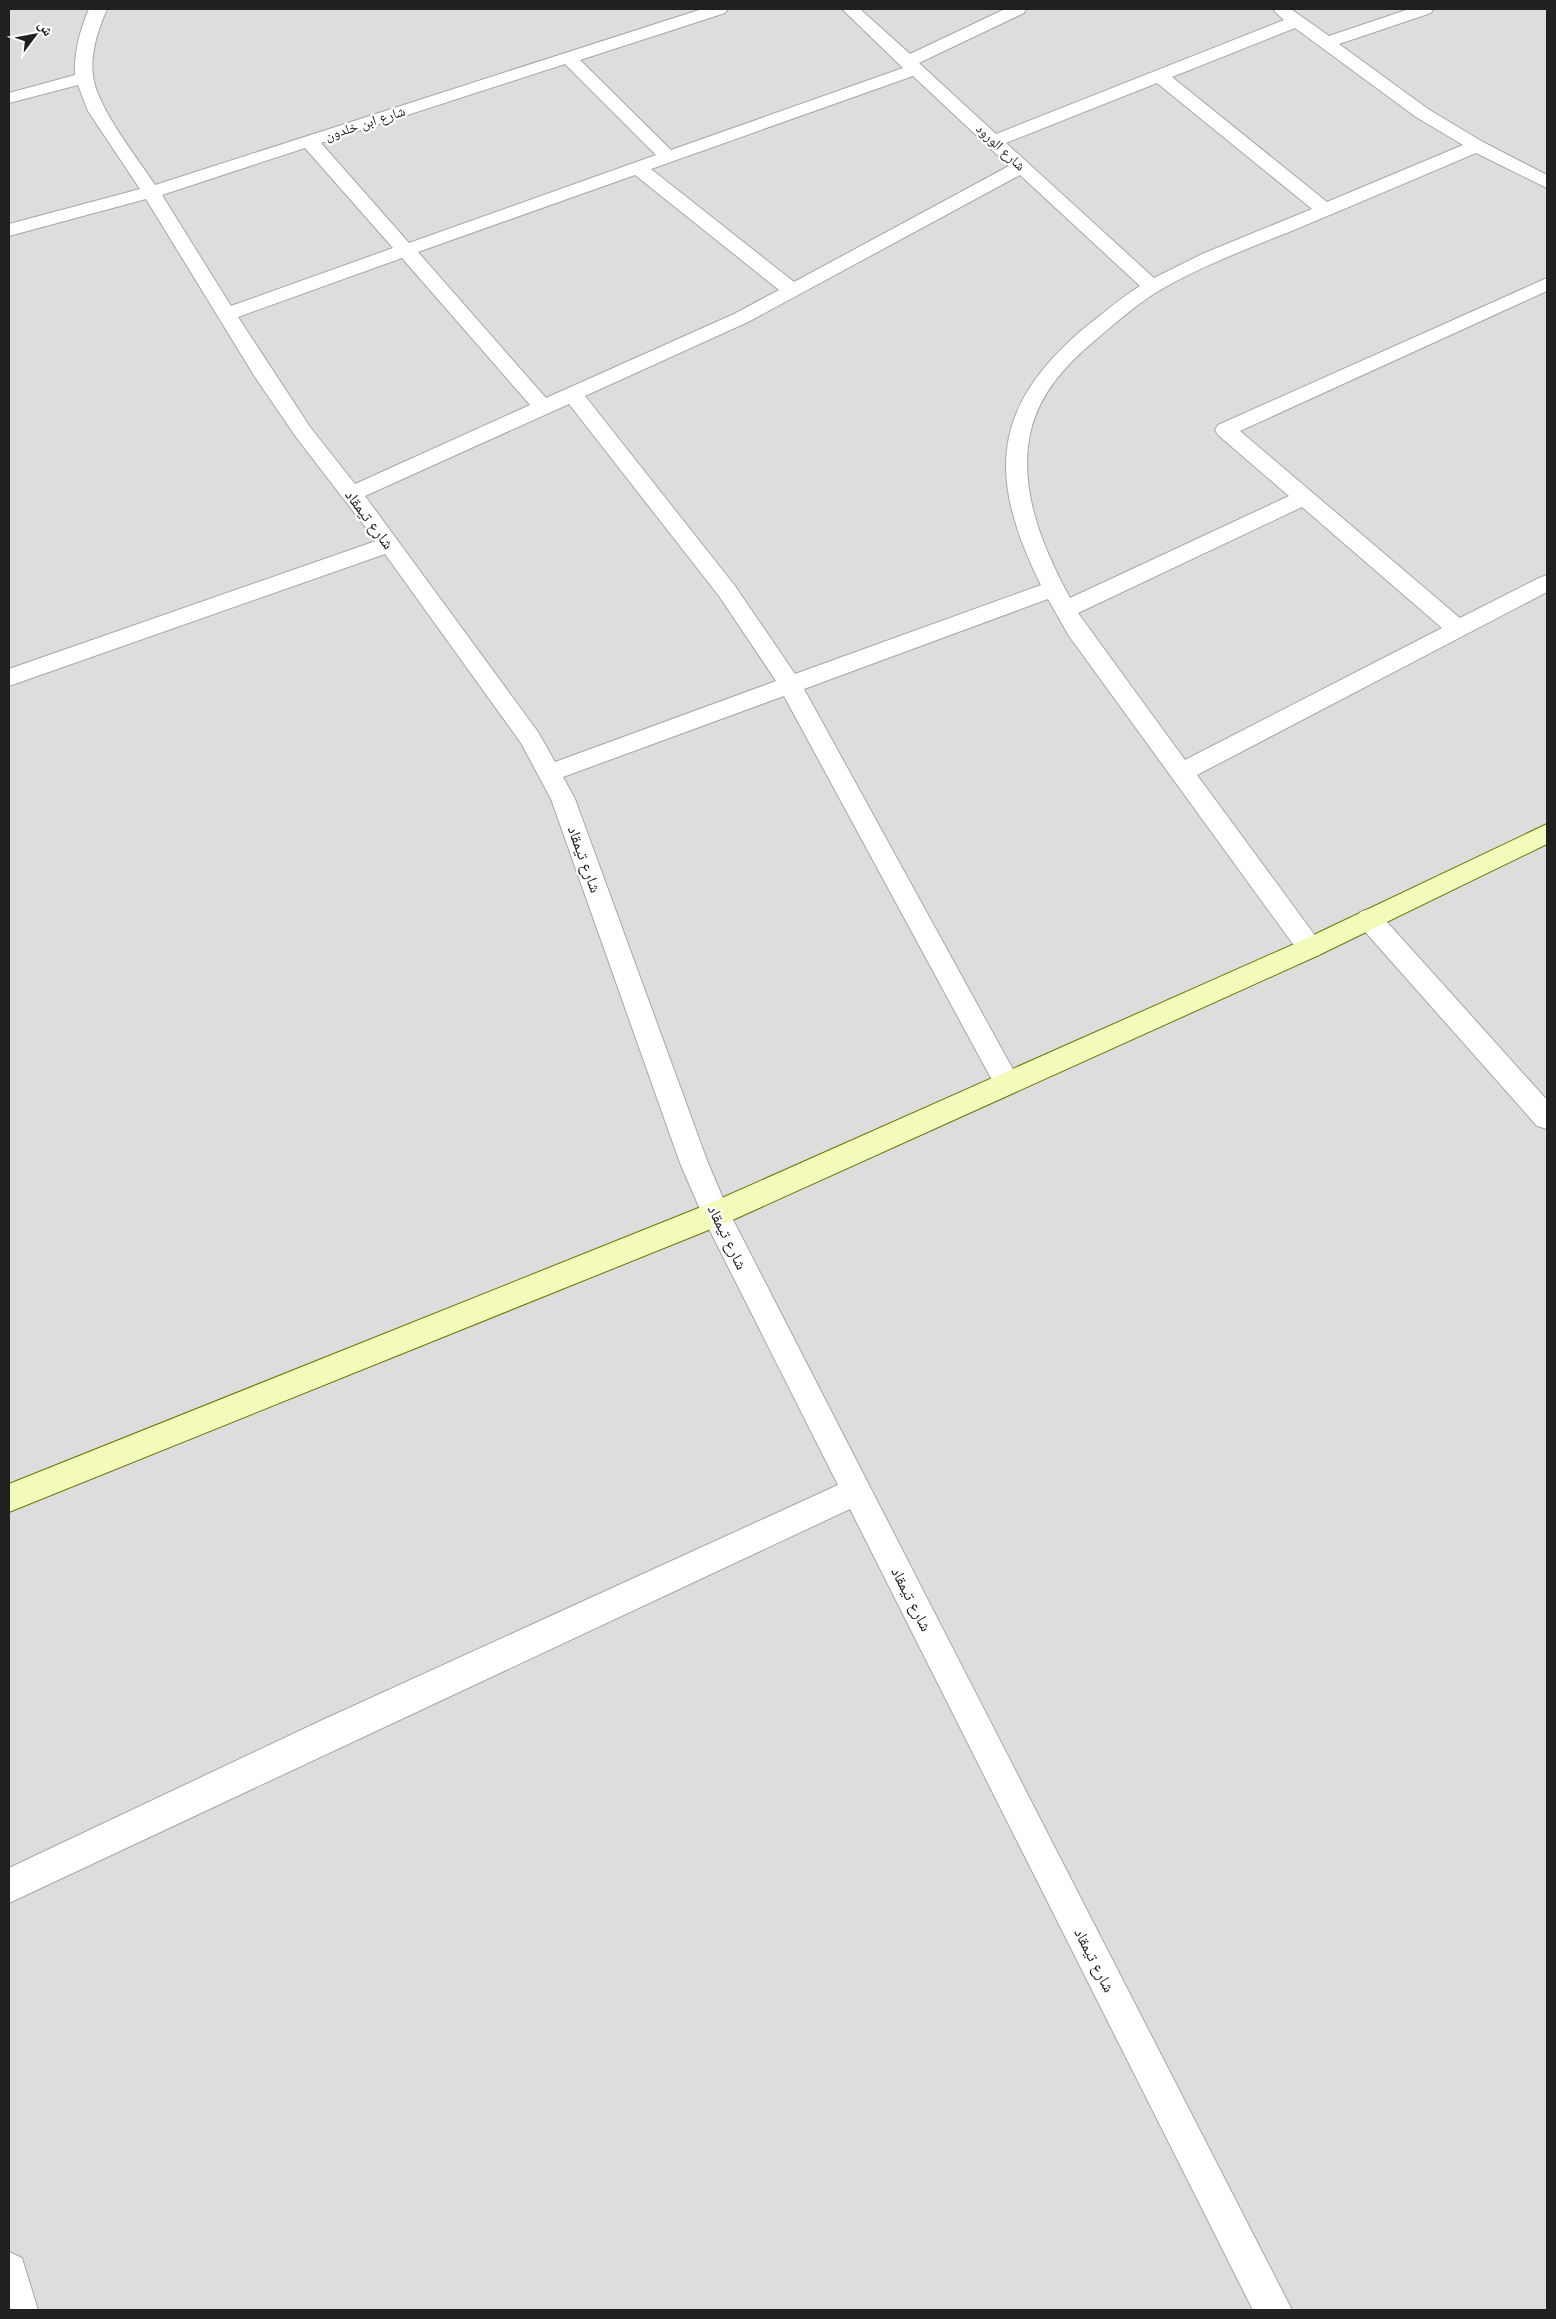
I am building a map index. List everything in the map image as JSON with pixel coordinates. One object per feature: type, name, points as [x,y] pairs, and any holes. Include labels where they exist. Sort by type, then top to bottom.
[{"type":"street","points":[[9,98],[84,78],[85,44],[98,9]]},
{"type":"street","name":"شارع ابن خلدون","points":[[9,230],[151,192],[719,9]]},
{"type":"street","name":"شارع الورود","points":[[850,9],[1152,287]]},
{"type":"street","points":[[226,314],[638,168],[912,65],[1018,9]]},
{"type":"street","points":[[1279,9],[1422,112],[1477,146],[1547,182]]},
{"type":"street","points":[[1326,43],[1425,9]]},
{"type":"street","points":[[994,141],[1297,21]]},
{"type":"street","points":[[568,58],[668,157]]},
{"type":"street","points":[[1160,76],[1326,210]]},
{"type":"street","name":"شارع تيمقاد","points":[[84,78],[97,110],[151,192],[262,372],[303,432],[390,544],[530,738],[550,773],[563,799],[694,1164],[716,1214],[1273,2310]]},
{"type":"street","points":[[309,141],[544,408]]},
{"type":"street","points":[[1310,948],[1077,630],[1052,589],[1027,530],[1020,501],[1017,466],[1019,433],[1026,410],[1038,388],[1054,368],[1072,349],[1121,308],[1152,287],[1202,262],[1477,146]]},
{"type":"street","points":[[351,494],[688,344],[792,291],[1021,167]]},
{"type":"street","points":[[638,168],[792,291]]},
{"type":"street","points":[[1458,629],[1225,430],[1547,284]]},
{"type":"street","points":[[573,395],[727,591],[790,685],[1007,1083]]},
{"type":"street","points":[[1065,610],[1304,498]]},
{"type":"street","points":[[9,678],[390,544]]},
{"type":"street","points":[[1181,773],[1547,583]]},
{"type":"street","points":[[550,773],[1052,589]]},
{"type":"street","points":[[9,1498],[716,1214],[1310,948],[1547,833]]},
{"type":"street","points":[[1369,919],[1547,1118]]},
{"type":"street","points":[[9,1886],[347,1726],[857,1491]]},
{"type":"street","points":[[9,2271],[19,2310]]},
{"type":"shaded area","points":[[9,9],[1547,9],[1547,2310],[9,2310]]}]
